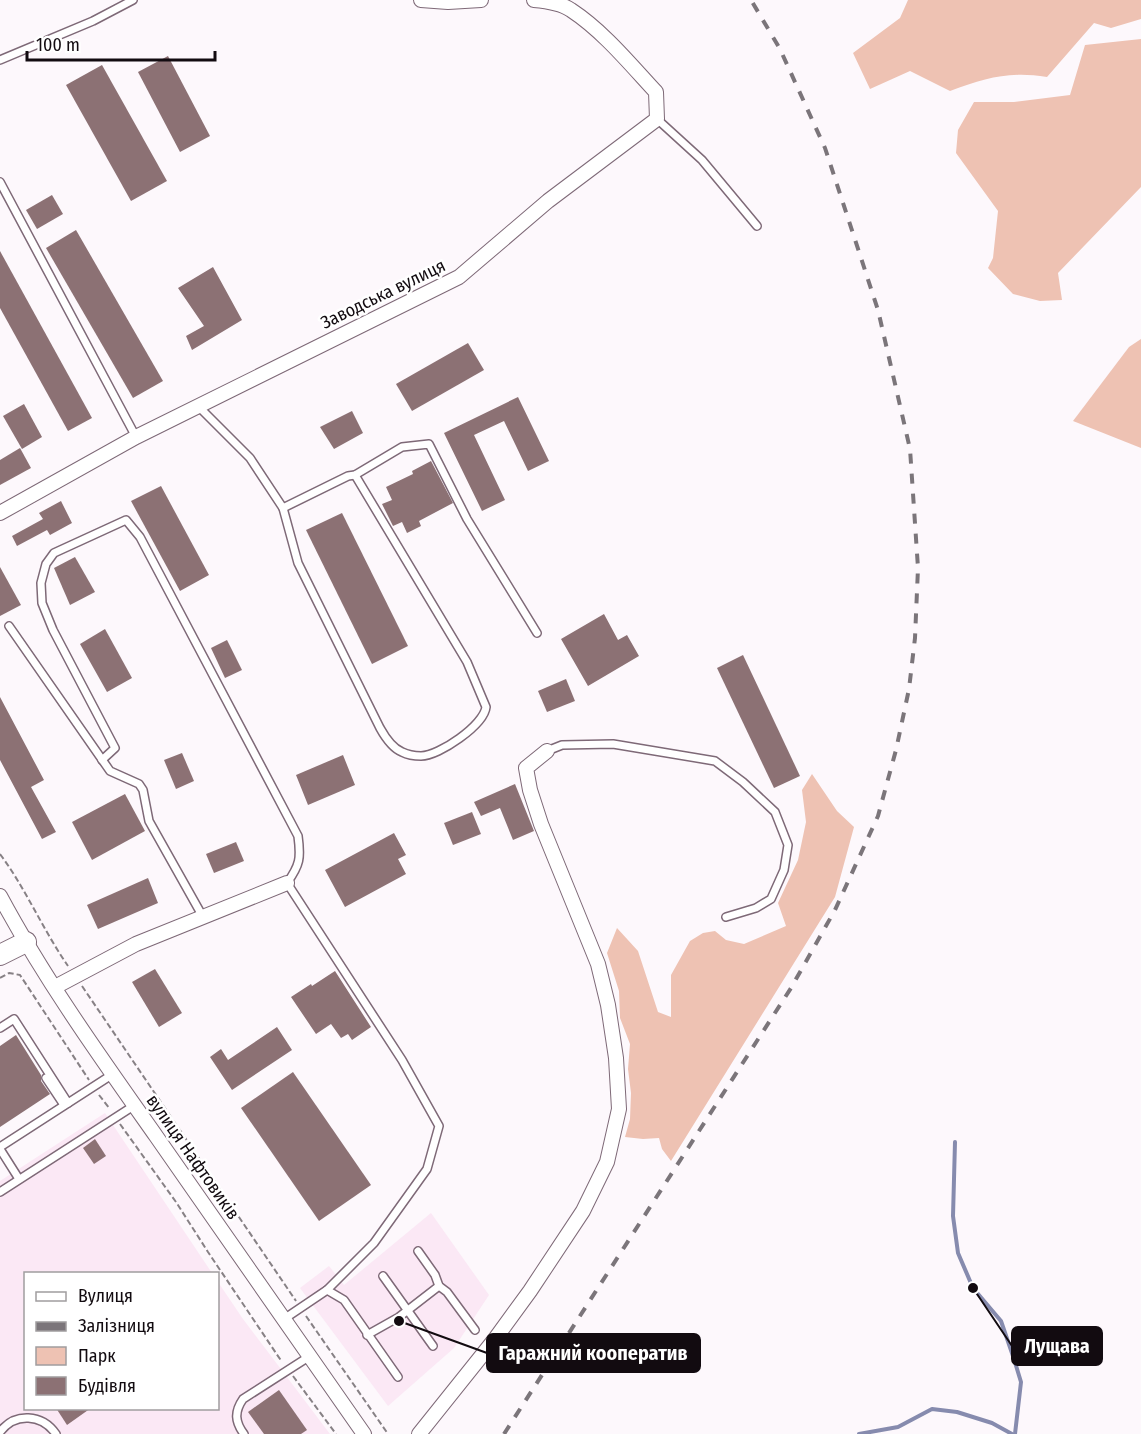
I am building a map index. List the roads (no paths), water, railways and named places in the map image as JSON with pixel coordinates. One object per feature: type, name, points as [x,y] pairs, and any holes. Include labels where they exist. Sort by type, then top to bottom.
[{"type":"main road","points":[[0,955],[26,942]]},
{"type":"street","points":[[421,0],[447,2],[481,0]]},
{"type":"street","points":[[534,0],[546,1],[569,9],[618,50],[656,92],[657,119]]},
{"type":"street","name":"Заводська вулиця","points":[[0,513],[136,436],[459,277],[548,201],[657,119]]},
{"type":"street","points":[[419,1434],[516,1310],[583,1211],[607,1162],[618,1109],[616,1058],[608,1005],[598,964],[552,853],[530,790],[526,768],[547,751]]},
{"type":"street","points":[[55,987],[136,944],[286,883]]},
{"type":"street","name":"вулиця Нафтовиків","points":[[0,896],[26,942],[113,1074],[364,1434]]},
{"type":"lane","points":[[0,60],[93,21],[133,0]]},
{"type":"lane","points":[[657,119],[702,160],[756,226]]},
{"type":"lane","points":[[0,183],[136,436]]},
{"type":"lane","points":[[197,405],[250,458],[283,508],[298,563],[380,728],[389,742],[400,752],[421,757],[442,750],[473,727],[486,713],[486,707],[467,662],[355,475]]},
{"type":"lane","points":[[283,508],[348,476],[355,475],[402,447],[429,444],[467,519],[537,633]]},
{"type":"lane","points":[[102,760],[115,748],[53,630],[42,603],[41,583],[46,564],[54,553],[126,520],[140,537],[298,836],[301,858],[295,872],[286,883],[402,1060],[439,1126],[427,1169],[374,1243],[327,1290],[284,1319]]},
{"type":"lane","points":[[9,626],[110,771],[139,784],[143,790],[149,821],[203,917]]},
{"type":"lane","points":[[547,751],[562,745],[613,744],[715,761],[743,782],[775,812],[788,845],[784,870],[771,899],[756,908],[726,917]]},
{"type":"lane","points":[[5,1027],[66,1104]]},
{"type":"lane","points":[[19,1179],[0,1148],[113,1074]]},
{"type":"lane","points":[[0,1192],[135,1105]]},
{"type":"lane","points":[[418,1251],[435,1275],[439,1286],[447,1292],[475,1330]]},
{"type":"lane","points":[[383,1276],[433,1346]]},
{"type":"lane","points":[[367,1335],[399,1317],[439,1286]]},
{"type":"lane","points":[[327,1290],[344,1300],[398,1377]]},
{"type":"lane","points":[[241,1433],[236,1418],[237,1410],[243,1399],[310,1356]]},
{"type":"lane","points":[[0,1432],[4,1426],[15,1421],[37,1418],[46,1422],[56,1434]]},
{"type":"waterway","points":[[955,1142],[953,1216],[958,1253],[973,1288],[1001,1321],[1014,1359],[1021,1382],[1015,1434]]},
{"type":"waterway","points":[[859,1434],[898,1427],[932,1409],[957,1412],[992,1423],[1012,1434]]},
{"type":"railway","points":[[504,1434],[791,988],[835,910],[878,816],[896,750],[909,689],[915,638],[918,568],[910,449],[878,310],[825,148],[780,49],[751,0]]},
{"type":"place","name":"Лущава","points":[[973,1288]]},
{"type":"place","name":"Гаражний кооператив","points":[[399,1321]]}]
